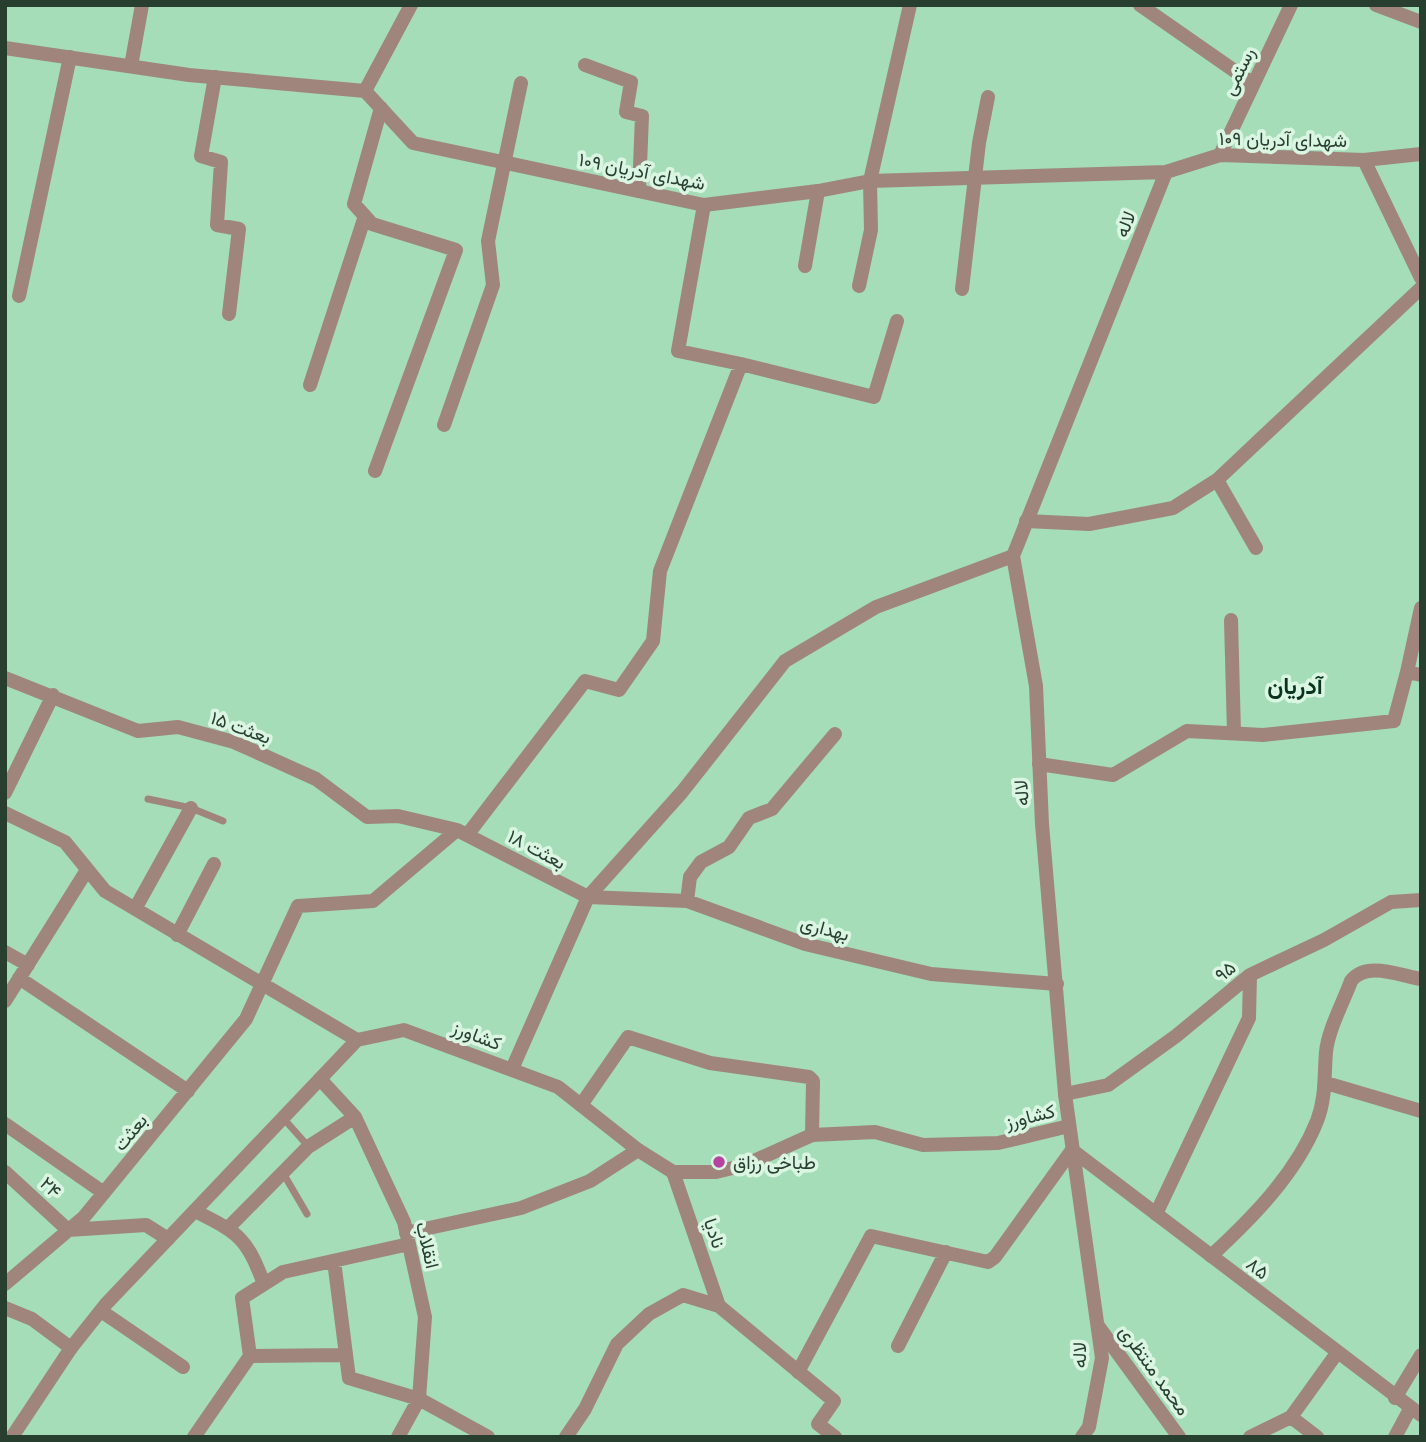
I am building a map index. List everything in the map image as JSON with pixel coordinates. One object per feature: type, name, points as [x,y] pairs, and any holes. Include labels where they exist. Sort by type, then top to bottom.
[{"type":"street","points":[[131,66],[142,5]]},
{"type":"street","points":[[5,48],[215,77],[365,91],[411,5]]},
{"type":"street","points":[[859,286],[871,230],[870,181],[910,5]]},
{"type":"street","points":[[1140,5],[1252,83]]},
{"type":"street","name":"رستمی","points":[[1220,155],[1291,5]]},
{"type":"street","points":[[1376,5],[1421,22]]},
{"type":"street","points":[[19,296],[70,57]]},
{"type":"street","points":[[584,65],[631,82],[626,112],[642,116],[639,191]]},
{"type":"street","points":[[215,77],[201,156],[221,162],[217,225],[239,229],[229,314]]},
{"type":"street","points":[[444,425],[493,285],[488,241],[521,83]]},
{"type":"street","name":"شهدای آدریان ۱۰۹","points":[[365,91],[413,143],[704,205],[818,191],[870,181],[1166,172],[1220,155],[1364,160],[1421,154]]},
{"type":"street","points":[[962,289],[979,144],[988,97]]},
{"type":"street","points":[[375,471],[456,250],[372,224],[354,204],[381,108]]},
{"type":"street","points":[[1364,160],[1421,278]]},
{"type":"street","name":"لاله","points":[[1082,1437],[1089,1427],[1102,1358],[1065,1094],[1039,764],[1036,687],[1013,556],[1166,172]]},
{"type":"street","points":[[805,266],[818,191]]},
{"type":"street","points":[[704,205],[678,351],[874,397],[897,321]]},
{"type":"street","points":[[310,385],[365,216]]},
{"type":"street","points":[[1026,521],[1089,524],[1173,508],[1217,480],[1421,289]]},
{"type":"street","points":[[463,832],[585,681],[619,690],[653,640],[660,570],[741,364]]},
{"type":"street","points":[[1217,480],[1256,548]]},
{"type":"street","points":[[512,1069],[588,897],[682,792],[785,662],[876,607],[1013,556]]},
{"type":"street","points":[[1039,764],[1113,775],[1187,731],[1263,735],[1394,720],[1414,674],[1421,608]]},
{"type":"street","points":[[1231,620],[1234,733]]},
{"type":"street","name":"بعثت ۱۵","points":[[5,678],[138,731],[178,727],[234,742],[316,779],[368,817],[398,816],[463,832]]},
{"type":"street","points":[[5,793],[52,695]]},
{"type":"street","points":[[687,901],[690,877],[701,862],[729,847],[750,818],[772,809],[835,734]]},
{"type":"street","points":[[135,909],[191,808]]},
{"type":"street","points":[[5,813],[65,842],[105,891],[357,1040],[101,1311],[71,1348],[12,1437]]},
{"type":"street","name":"بعثت ۱۸","points":[[463,832],[588,897]]},
{"type":"street","name":"بعثت","points":[[6,1283],[68,1230],[104,1194],[246,1019],[298,906],[373,901],[463,832]]},
{"type":"street","points":[[177,935],[214,864]]},
{"type":"street","points":[[5,1001],[87,870]]},
{"type":"street","name":"بهداری","points":[[588,897],[687,901],[805,944],[931,974],[1056,984]]},
{"type":"street","name":"۹۵","points":[[1065,1094],[1108,1085],[1176,1036],[1250,975],[1324,940],[1391,902],[1421,900]]},
{"type":"street","points":[[5,951],[28,965]]},
{"type":"street","points":[[1211,1256],[1247,1223],[1300,1153],[1317,1120],[1326,1083],[1326,1050],[1350,981],[1357,972],[1368,969],[1421,979]]},
{"type":"street","points":[[1156,1213],[1249,1018],[1250,975]]},
{"type":"street","points":[[19,978],[188,1091]]},
{"type":"street","name":"کشاورز","points":[[357,1040],[404,1030],[558,1087],[638,1150],[673,1172],[716,1172],[745,1165],[812,1135],[875,1132],[923,1145],[998,1143],[1069,1126]]},
{"type":"street","points":[[581,1105],[628,1037],[710,1063],[809,1077],[813,1081],[812,1135]]},
{"type":"street","name":"انقلاب","points":[[320,1079],[355,1117],[407,1238],[425,1317],[419,1399],[398,1437]]},
{"type":"street","points":[[1326,1083],[1421,1111]]},
{"type":"street","points":[[228,1228],[308,1147],[355,1117]]},
{"type":"street","points":[[5,1124],[104,1194]]},
{"type":"street","points":[[194,1437],[250,1356],[242,1298],[283,1272],[334,1261],[407,1238],[521,1208],[590,1181],[638,1150]]},
{"type":"street","points":[[798,1372],[871,1236],[988,1262],[995,1257],[1072,1150]]},
{"type":"street","name":"۸۵","points":[[1072,1150],[1416,1412]]},
{"type":"street","name":"۲۴","points":[[5,1172],[68,1230]]},
{"type":"street","name":"نادیا","points":[[673,1172],[719,1306]]},
{"type":"street","points":[[195,1211],[228,1228],[248,1245],[264,1284]]},
{"type":"street","points":[[68,1230],[146,1225],[168,1239]]},
{"type":"street","points":[[898,1346],[946,1252]]},
{"type":"street","points":[[334,1261],[349,1378],[419,1399],[488,1437]]},
{"type":"street","points":[[566,1437],[585,1409],[617,1344],[649,1314],[683,1296],[719,1306],[752,1330],[834,1401],[818,1424],[835,1437]]},
{"type":"street","points":[[5,1308],[32,1319],[71,1348]]},
{"type":"street","points":[[101,1311],[183,1367]]},
{"type":"street","name":"محمد منتظری","points":[[1098,1326],[1179,1437]]},
{"type":"street","points":[[1250,1437],[1291,1417],[1337,1353]]},
{"type":"street","points":[[250,1356],[345,1355]]},
{"type":"street","points":[[1395,1398],[1421,1356]]},
{"type":"street","points":[[1395,1437],[1416,1412]]},
{"type":"street","points":[[1291,1417],[1317,1437]]},
{"type":"lane","points":[[148,799],[191,808],[223,821]]},
{"type":"lane","points":[[283,1118],[308,1147]]},
{"type":"lane","points":[[284,1173],[307,1214]]},
{"type":"place","name":"طباخی رزاق","points":[[719,1162]]},
{"type":"district","name":"آدریان","points":[[1295,686]]}]
